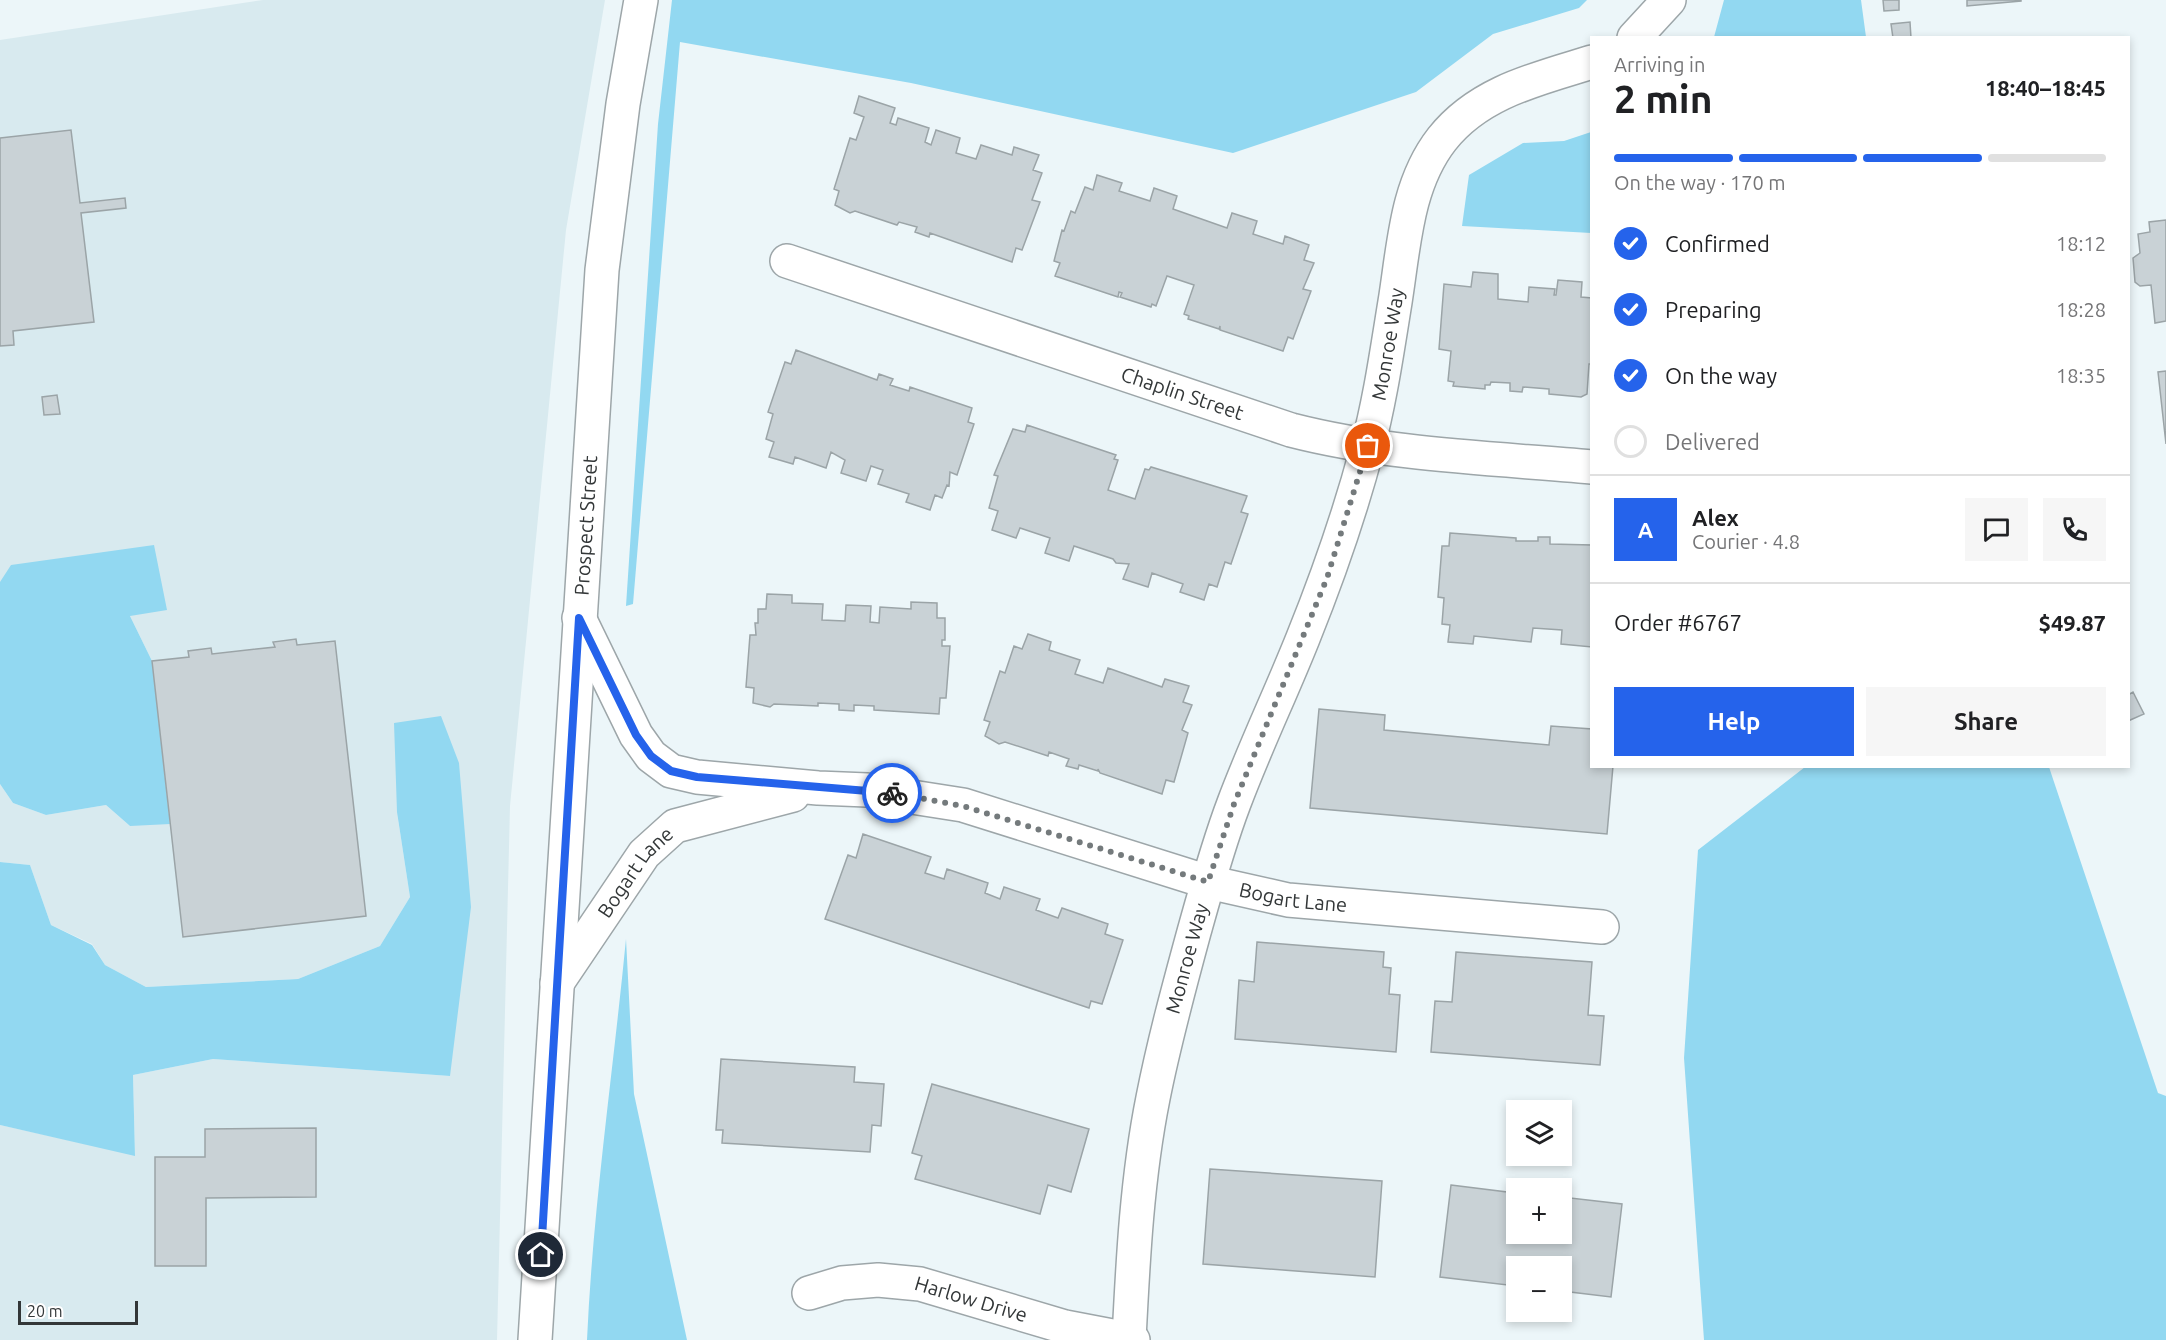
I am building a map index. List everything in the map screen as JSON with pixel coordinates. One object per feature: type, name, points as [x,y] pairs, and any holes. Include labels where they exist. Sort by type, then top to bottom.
[{"type":"street","name":"Prospect Street","points":[[535,1340],[602,270],[623,104],[640,0]]},
{"type":"street","points":[[1636,36],[1669,0]]},
{"type":"street","name":"Monroe Way","points":[[1129,1340],[1134,1239],[1152,1101],[1168,1024],[1208,882],[1234,804],[1327,578],[1368,446],[1383,376],[1404,236],[1413,198],[1424,169],[1442,140],[1457,123],[1492,97],[1521,84],[1590,63]]},
{"type":"street","name":"Chaplin Street","points":[[788,261],[1291,430],[1368,446],[1590,468]]},
{"type":"street","name":"Bogart Lane","points":[[579,618],[636,735],[651,756],[671,771],[697,777],[867,790],[963,806],[1208,882],[1288,900],[1602,927]]},
{"type":"street","name":"Bogart Lane","points":[[557,983],[644,854],[658,838],[675,826],[699,818],[818,788]]},
{"type":"street","name":"Harlow Drive","points":[[809,1293],[842,1283],[878,1281],[920,1284],[1065,1326],[1133,1340]]},
{"type":"shaded area","points":[[263,0],[605,0],[566,230],[510,806],[497,1340],[0,1340],[0,1125],[135,1155],[133,1075],[213,1059],[450,1076],[397,812],[410,897],[380,946],[298,979],[146,987],[105,965],[92,944],[51,925],[30,865],[0,862],[0,784],[13,803],[46,815],[106,805],[130,826],[152,661],[130,616],[0,582],[0,40]]},
{"type":"shaded area","points":[[672,0],[1587,0],[1579,8],[1493,34],[1416,92],[1233,153],[911,83],[680,42],[633,604],[626,606],[658,124]]},
{"type":"shaded area","points":[[1724,0],[1861,0],[1866,36],[1714,36]]},
{"type":"shaded area","points":[[1590,132],[1590,233],[1462,226],[1469,175],[1523,143],[1564,141]]},
{"type":"shaded area","points":[[154,545],[167,610],[130,616],[152,661],[170,824],[130,826],[106,805],[46,815],[13,803],[0,784],[0,582],[11,565]]},
{"type":"shaded area","points":[[441,716],[459,763],[471,907],[450,1076],[213,1059],[133,1075],[135,1156],[0,1125],[0,862],[30,865],[51,925],[92,945],[105,965],[146,987],[298,979],[380,946],[410,897],[397,812],[394,723]]},
{"type":"shaded area","points":[[1804,768],[2049,768],[2158,1093],[2166,1096],[2166,1340],[1704,1340],[1684,1058],[1698,850]]},
{"type":"shaded area","points":[[626,939],[634,1094],[687,1340],[587,1340],[599,1190]]},
{"type":"building","points":[[1883,0],[1899,0],[1899,10],[1884,11]]},
{"type":"building","points":[[1967,0],[2021,0],[2021,1],[1967,6]]},
{"type":"building","points":[[1910,22],[1911,36],[1893,36],[1891,24]]},
{"type":"building","points":[[859,96],[895,108],[890,123],[896,125],[898,118],[929,128],[925,142],[931,145],[936,130],[960,138],[956,153],[976,159],[981,145],[1012,155],[1014,147],[1039,155],[1033,170],[1042,173],[1032,200],[1040,202],[1022,250],[1016,248],[1012,262],[930,233],[929,237],[915,232],[917,227],[899,222],[897,225],[855,211],[850,213],[835,205],[839,191],[834,189],[850,138],[856,140],[864,117],[854,113]]},
{"type":"building","points":[[71,130],[80,203],[125,198],[126,208],[81,213],[94,322],[13,331],[14,345],[0,346],[0,138]]},
{"type":"building","points":[[1097,175],[1122,183],[1119,191],[1150,201],[1154,188],[1177,196],[1173,209],[1227,228],[1232,213],[1257,221],[1253,234],[1283,244],[1285,236],[1309,245],[1304,260],[1314,263],[1303,289],[1311,291],[1293,339],[1288,337],[1283,351],[1220,330],[1220,326],[1219,329],[1188,319],[1189,316],[1184,314],[1194,285],[1167,276],[1156,306],[1152,304],[1151,307],[1120,297],[1122,293],[1119,292],[1118,297],[1055,276],[1060,263],[1054,261],[1062,230],[1064,231],[1071,211],[1075,213],[1085,187],[1093,190]]},
{"type":"building","points":[[2166,220],[2166,321],[2155,323],[2151,285],[2140,286],[2135,282],[2133,258],[2140,253],[2138,234],[2150,232],[2149,222]]},
{"type":"building","points":[[1473,272],[1498,274],[1498,299],[1528,302],[1529,287],[1555,289],[1554,295],[1556,295],[1558,280],[1582,282],[1581,297],[1590,298],[1590,364],[1587,394],[1581,397],[1549,394],[1549,389],[1523,387],[1522,392],[1510,391],[1510,383],[1491,382],[1490,385],[1485,385],[1485,389],[1453,386],[1454,382],[1448,381],[1451,351],[1439,349],[1444,284],[1471,287]]},
{"type":"building","points":[[796,350],[877,380],[879,374],[893,379],[890,385],[909,391],[910,387],[972,408],[968,422],[974,424],[957,475],[950,472],[949,486],[947,485],[942,498],[935,495],[930,510],[906,502],[909,494],[878,484],[883,470],[871,466],[866,481],[841,473],[845,460],[831,452],[826,468],[795,457],[793,464],[769,457],[774,442],[766,439],[773,414],[768,412],[785,362],[791,364]]},
{"type":"building","points":[[2166,371],[2166,444],[2158,372]]},
{"type":"building","points":[[57,395],[60,414],[44,415],[42,397]]},
{"type":"building","points":[[1027,425],[1116,455],[1114,459],[1118,460],[1108,490],[1135,499],[1145,469],[1149,470],[1151,467],[1247,496],[1241,512],[1248,514],[1231,564],[1225,562],[1217,587],[1209,584],[1204,600],[1180,592],[1183,584],[1152,573],[1148,587],[1123,579],[1129,564],[1116,563],[1113,559],[1074,546],[1069,561],[1045,553],[1050,538],[1020,528],[1016,538],[992,530],[998,511],[989,508],[998,476],[994,475],[1013,429],[1025,432]]},
{"type":"building","points":[[1450,533],[1516,538],[1516,541],[1538,541],[1538,537],[1550,537],[1550,544],[1590,545],[1590,647],[1561,644],[1562,630],[1533,628],[1531,642],[1474,636],[1473,644],[1448,642],[1450,625],[1442,624],[1444,598],[1438,597],[1442,546],[1449,546]]},
{"type":"building","points":[[767,594],[792,595],[792,603],[823,604],[822,620],[845,621],[846,605],[871,606],[870,622],[879,623],[880,607],[911,609],[911,602],[937,603],[937,618],[945,618],[945,640],[942,640],[942,646],[950,646],[946,698],[940,698],[939,714],[874,710],[874,706],[854,705],[854,711],[839,710],[839,704],[818,703],[818,706],[774,704],[770,707],[753,703],[754,688],[746,687],[750,635],[756,635],[755,623],[758,623],[758,609],[766,609]]},
{"type":"building","points":[[1028,634],[1051,642],[1049,650],[1080,660],[1075,674],[1103,683],[1108,668],[1162,687],[1165,679],[1189,686],[1183,702],[1192,705],[1182,730],[1188,733],[1174,782],[1166,780],[1162,794],[1100,773],[1098,769],[1098,771],[1079,765],[1078,769],[1066,766],[1069,759],[1049,752],[1048,756],[1005,742],[999,744],[985,736],[990,722],[984,720],[1000,671],[1005,673],[1014,646],[1022,649]]},
{"type":"building","points":[[296,639],[297,645],[335,641],[366,916],[183,937],[152,661],[189,657],[188,651],[211,648],[212,654],[275,647],[273,642]]},
{"type":"building","points":[[2133,692],[2144,714],[2130,720],[2130,694]]},
{"type":"building","points":[[1319,709],[1385,715],[1384,730],[1549,745],[1551,726],[1590,729],[1590,768],[1613,768],[1607,834],[1310,808]]},
{"type":"building","points":[[863,834],[931,857],[925,873],[944,879],[947,869],[988,883],[985,893],[1000,899],[1004,887],[1040,899],[1036,910],[1058,918],[1062,908],[1108,924],[1105,934],[1123,940],[1102,1004],[1091,1001],[1089,1008],[825,919],[848,855],[856,858]]},
{"type":"building","points":[[1257,942],[1384,952],[1383,967],[1391,968],[1389,994],[1400,995],[1396,1052],[1235,1039],[1239,980],[1254,982]]},
{"type":"building","points":[[1456,952],[1592,962],[1588,1015],[1604,1016],[1600,1065],[1431,1052],[1435,1001],[1452,1002]]},
{"type":"building","points":[[721,1059],[855,1067],[854,1082],[884,1084],[881,1126],[872,1125],[870,1152],[722,1143],[723,1130],[716,1130]]},
{"type":"building","points":[[932,1084],[1089,1129],[1071,1192],[1048,1185],[1040,1214],[915,1179],[922,1156],[912,1153]]},
{"type":"building","points":[[316,1128],[316,1197],[206,1198],[206,1266],[155,1266],[155,1157],[205,1157],[205,1129]]},
{"type":"building","points":[[1210,1169],[1382,1181],[1375,1277],[1203,1264]]},
{"type":"building","points":[[1451,1185],[1506,1192],[1506,1244],[1572,1244],[1572,1198],[1622,1204],[1611,1297],[1572,1292],[1572,1256],[1506,1256],[1506,1285],[1440,1277]]},
{"type":"way so far","points":[[892,793],[963,806],[1208,882],[1234,804],[1327,578],[1368,446]]},
{"type":"route","points":[[541,1255],[579,618],[636,735],[651,756],[671,771],[697,777],[892,793]]}]
